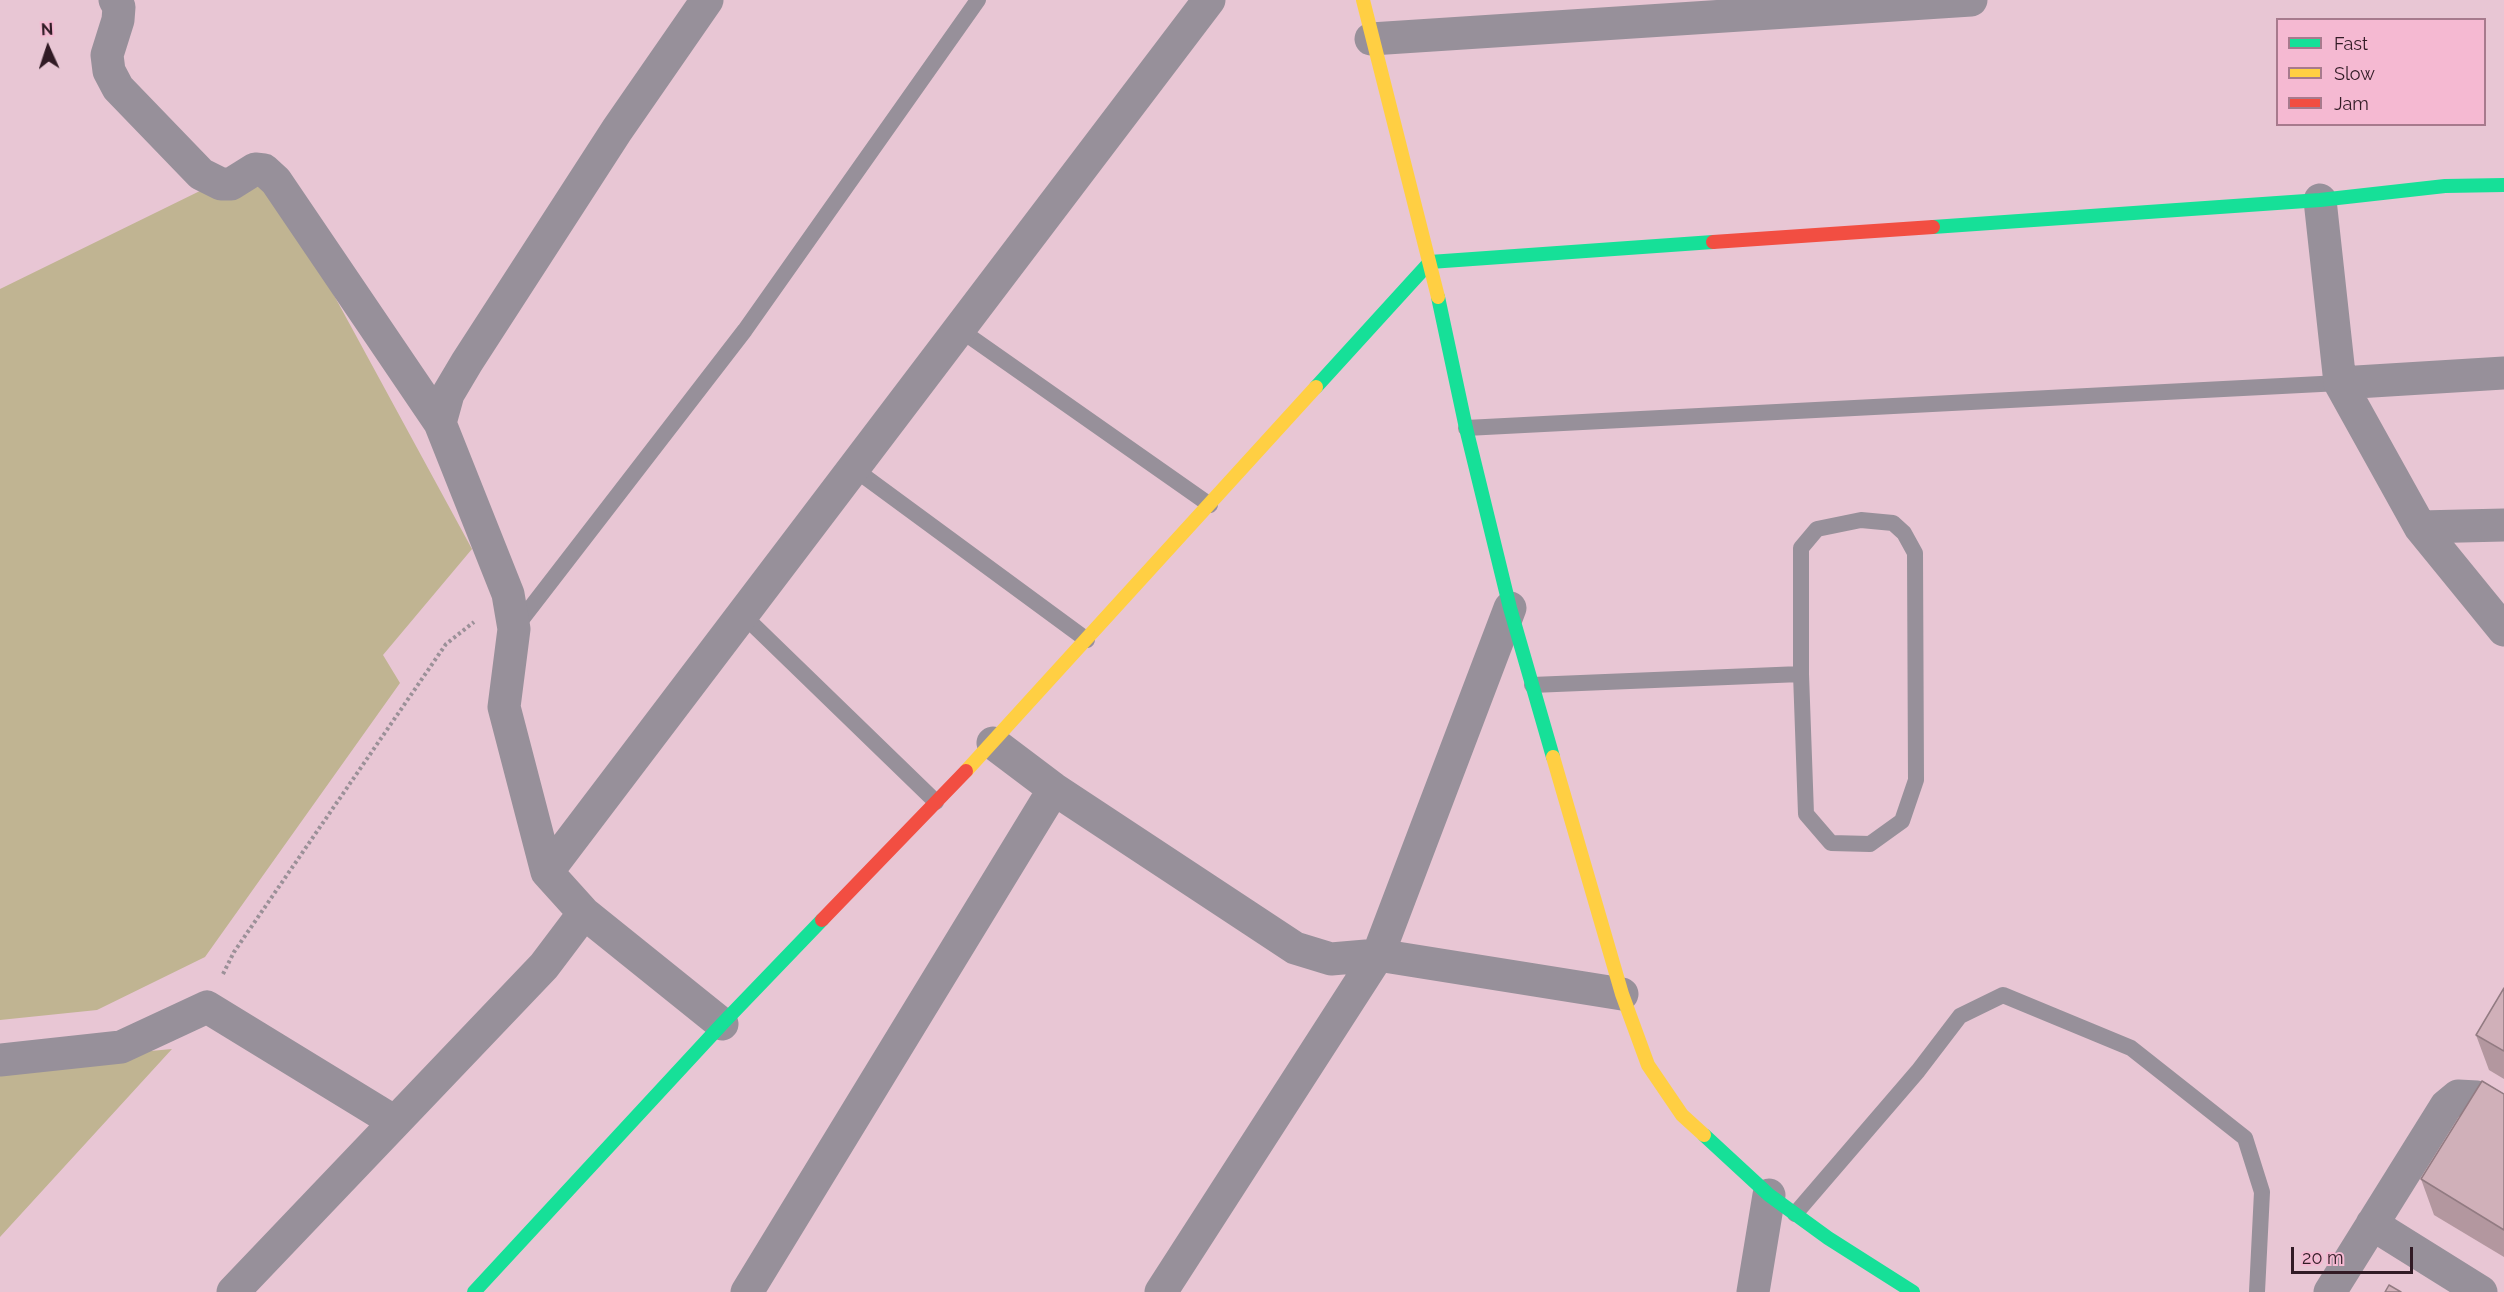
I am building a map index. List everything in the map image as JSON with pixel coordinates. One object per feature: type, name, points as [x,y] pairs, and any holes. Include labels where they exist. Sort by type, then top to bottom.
[{"type":"street","points":[[115,0],[119,7],[118,20],[107,55],[109,70],[118,88],[201,174],[221,184],[231,184],[255,169],[264,170],[276,181],[440,423],[508,594],[514,629],[504,707],[547,872],[584,913],[722,1024]]},
{"type":"street","points":[[440,423],[448,394],[467,362],[617,130],[706,0]]},
{"type":"street","points":[[547,872],[1209,0]]},
{"type":"street","points":[[1363,0],[1371,39],[1430,262],[1466,428],[1510,608],[1622,994],[1648,1065],[1682,1115],[1782,1204],[1828,1238],[1913,1292]]},
{"type":"street","points":[[1371,39],[1971,0]]},
{"type":"street","points":[[474,1292],[722,1024],[993,743],[1430,262],[2320,200],[2445,186],[2504,185]]},
{"type":"street","points":[[2320,200],[2340,383],[2420,527],[2504,630]]},
{"type":"street","points":[[2340,383],[2504,374]]},
{"type":"street","points":[[2420,527],[2504,525]]},
{"type":"street","points":[[1161,1292],[1378,955],[1510,608]]},
{"type":"street","points":[[993,743],[1054,789],[1295,948],[1331,959],[1378,955],[1622,994]]},
{"type":"street","points":[[747,1292],[1054,789]]},
{"type":"street","points":[[233,1292],[544,966],[584,913]]},
{"type":"street","points":[[0,1060],[121,1047],[207,1007],[395,1122]]},
{"type":"street","points":[[2330,1292],[2446,1106],[2458,1096],[2477,1097],[2504,1113]]},
{"type":"street","points":[[1753,1292],[1782,1204]]},
{"type":"street","points":[[2372,1224],[2481,1292]]},
{"type":"lane","points":[[514,629],[745,330],[978,0]]},
{"type":"lane","points":[[959,329],[1210,505]]},
{"type":"lane","points":[[1466,428],[2340,383]]},
{"type":"lane","points":[[853,468],[1087,640]]},
{"type":"lane","points":[[1861,520],[1893,523],[1904,533],[1915,553],[1916,780],[1902,821],[1870,844],[1831,843],[1806,814],[1801,674],[1801,548],[1817,529],[1861,520]]},
{"type":"lane","points":[[742,614],[936,802]]},
{"type":"lane","points":[[1532,685],[1801,674]]},
{"type":"lane","points":[[1782,1204],[1917,1071],[1960,1016],[2003,995],[2131,1048],[2245,1138],[2262,1192],[2257,1292]]},
{"type":"path","points":[[207,1007],[234,952],[446,644],[508,594]]},
{"type":"shaded area","points":[[261,161],[472,549],[383,655],[400,683],[205,957],[97,1010],[0,1020],[0,289]]},
{"type":"shaded area","points":[[172,1049],[0,1237],[0,1065]]},
{"type":"building","points":[[2504,988],[2504,1051],[2476,1035]]},
{"type":"building","points":[[2482,1081],[2504,1094],[2504,1230],[2421,1179]]},
{"type":"building","points":[[2389,1285],[2401,1292],[2385,1292]]},
{"type":"traffic: fast","points":[[1933,227],[2320,200],[2445,186],[2504,185]]},
{"type":"traffic: fast","points":[[1316,387],[1430,262],[1713,242]]},
{"type":"traffic: fast","points":[[1438,297],[1466,428],[1510,608],[1553,757]]},
{"type":"traffic: fast","points":[[474,1292],[722,1024],[822,920]]},
{"type":"traffic: fast","points":[[1704,1135],[1769,1195],[1828,1238],[1913,1292]]},
{"type":"traffic: slow","points":[[1363,0],[1438,297]]},
{"type":"traffic: slow","points":[[966,771],[1316,387]]},
{"type":"traffic: slow","points":[[1553,757],[1622,994],[1648,1065],[1682,1115],[1704,1135]]},
{"type":"traffic: jam","points":[[1713,242],[1933,227]]},
{"type":"traffic: jam","points":[[822,920],[966,771]]}]
